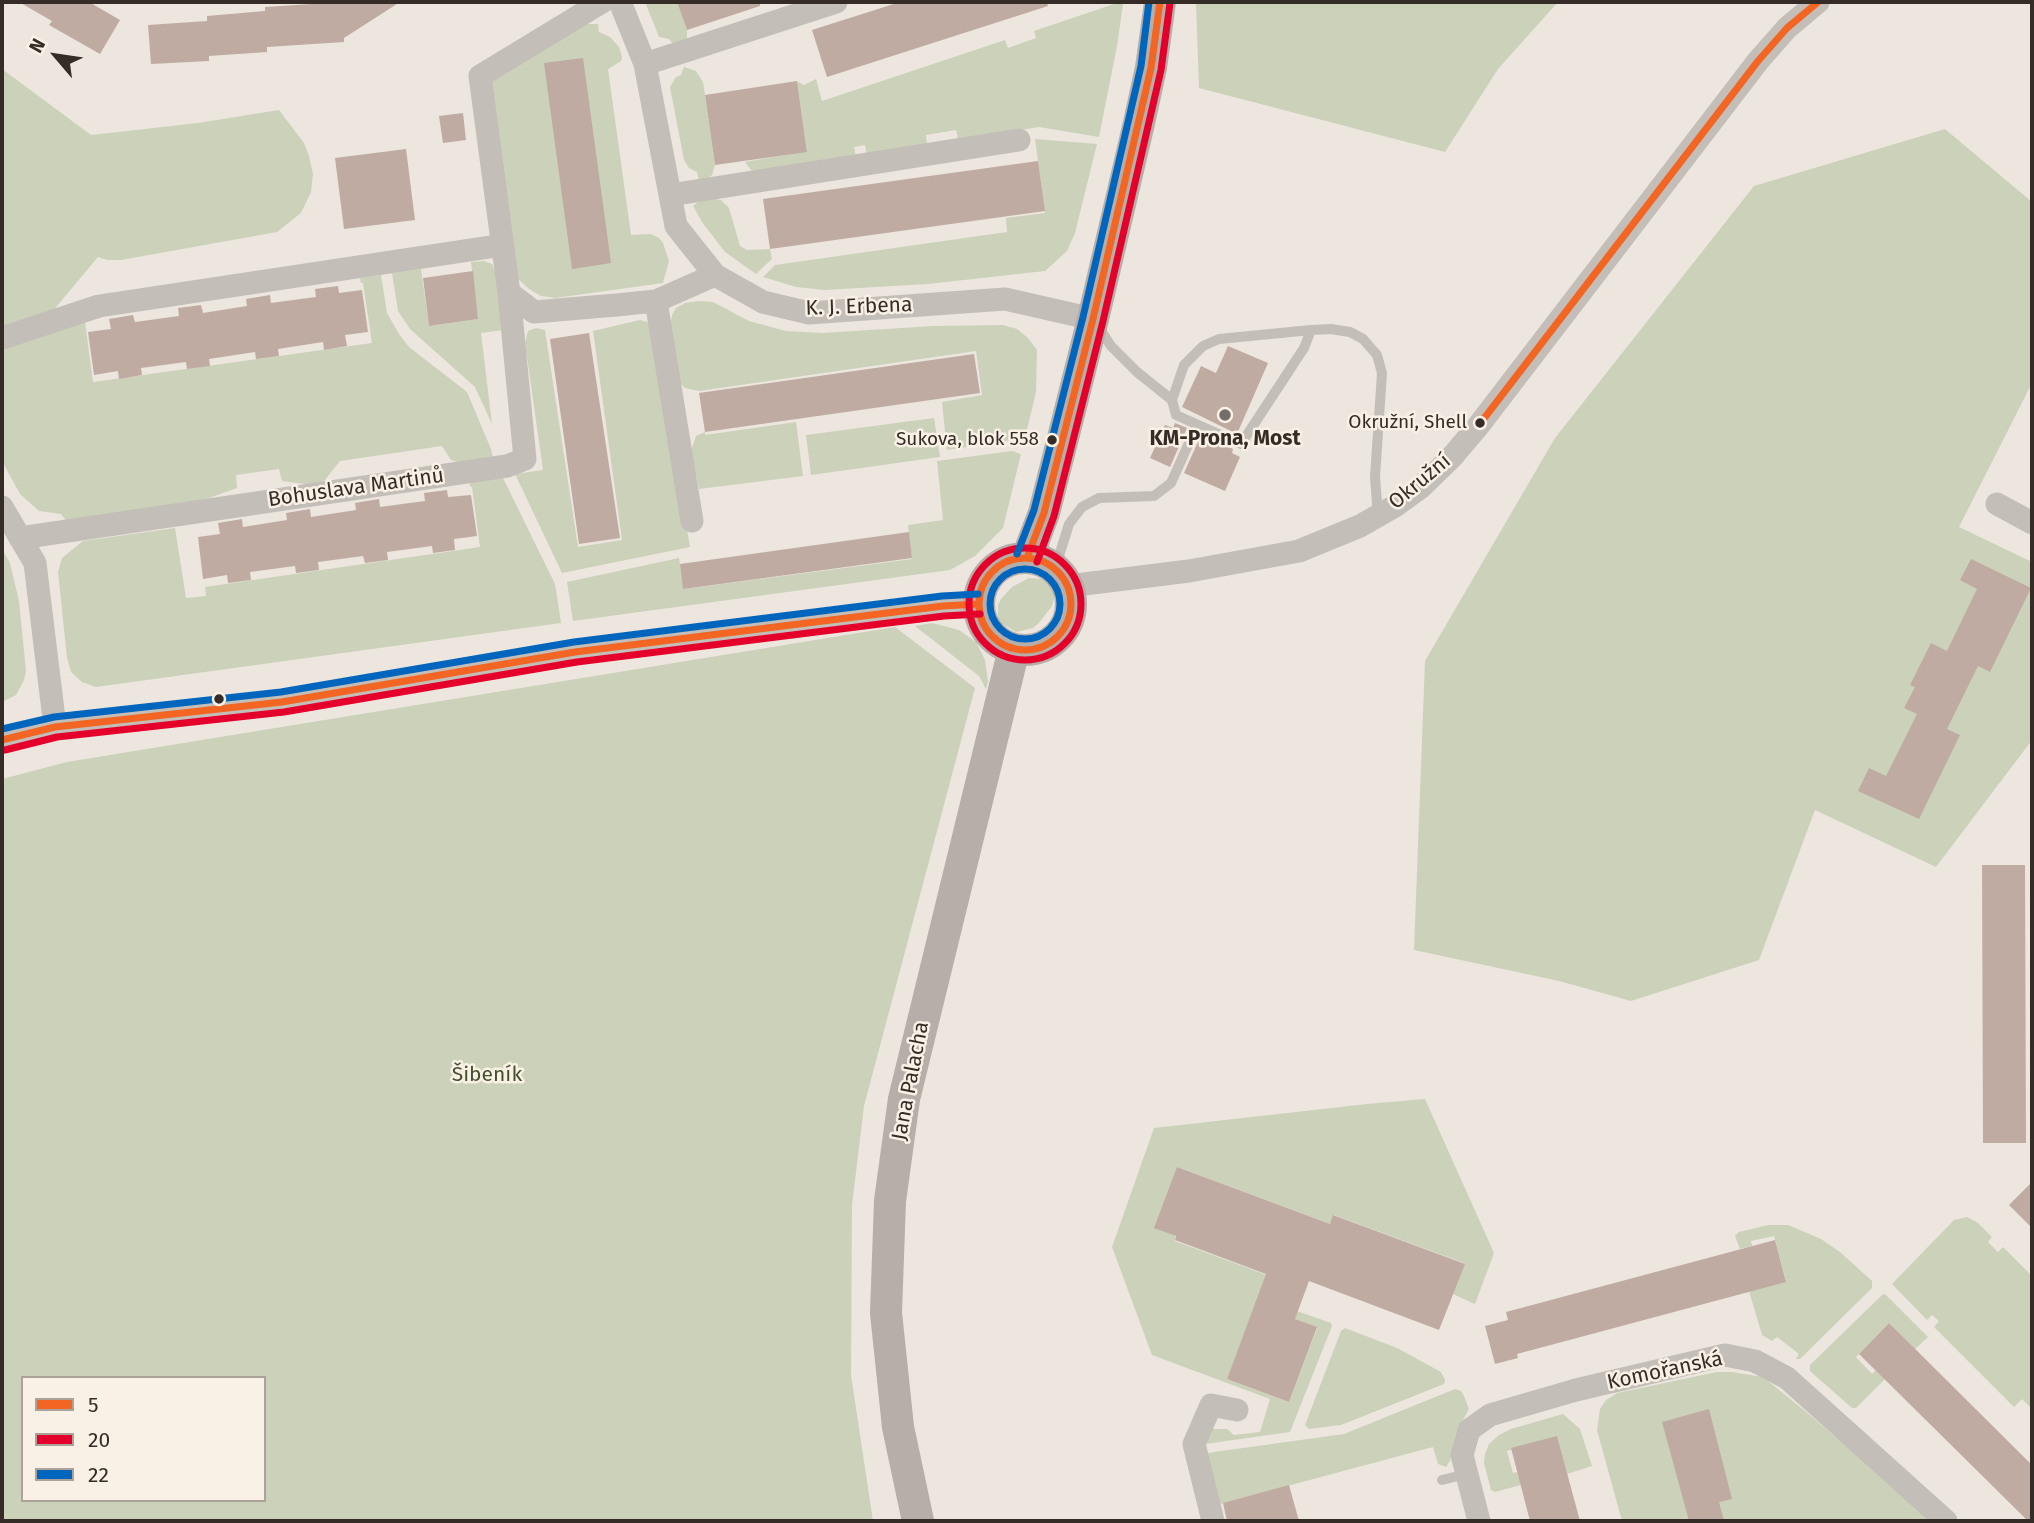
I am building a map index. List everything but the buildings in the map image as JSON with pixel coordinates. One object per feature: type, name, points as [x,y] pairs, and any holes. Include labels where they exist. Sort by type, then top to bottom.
[{"type":"street","points":[[602,2],[480,76],[509,293],[534,312],[656,301],[715,275]]},
{"type":"street","name":"K. J. Erbena","points":[[620,2],[645,64],[677,226],[715,275],[763,302],[809,313],[1005,299],[1093,318]]},
{"type":"street","points":[[645,64],[836,2]]},
{"type":"street","points":[[1050,571],[1012,559],[988,576],[981,590],[979,604],[982,619],[989,632],[1000,643],[1014,649],[1028,650],[1042,646],[1054,639],[1063,629],[1069,616],[1071,602],[1050,571],[1044,513],[1145,95],[1160,2]]},
{"type":"street","name":"Okružní","points":[[1050,571],[1272,558],[1324,542],[1378,516],[1420,488],[1451,458],[1479,425],[1758,61],[1787,28],[1818,2]]},
{"type":"street","points":[[670,195],[1019,140]]},
{"type":"street","points":[[2,338],[99,306],[503,245]]},
{"type":"street","name":"Bohuslava Martinů","points":[[20,538],[507,466],[525,459],[509,293]]},
{"type":"street","points":[[656,301],[692,521]]},
{"type":"street","points":[[1997,504],[2031,519]]},
{"type":"street","points":[[2,507],[35,563],[55,727]]},
{"type":"street","points":[[2,740],[55,727],[282,702],[575,652],[943,606],[979,604]]},
{"type":"street","name":"Jana Palacha","points":[[918,1521],[898,1427],[886,1313],[890,1201],[904,1099],[1014,649]]},
{"type":"street","name":"Komořanská","points":[[1479,1521],[1462,1455],[1469,1430],[1490,1415],[1576,1390],[1725,1355],[1755,1361],[1787,1378],[1946,1521]]},
{"type":"street","points":[[1213,1521],[1194,1444],[1211,1405],[1237,1410]]},
{"type":"lane","points":[[1093,318],[1111,346],[1137,372],[1172,400]]},
{"type":"lane","points":[[1311,330],[1304,348],[1241,444],[1176,415],[1172,400],[1184,365],[1203,346],[1219,339],[1311,330],[1331,329],[1357,335],[1372,348],[1380,363],[1382,388],[1375,477],[1378,516]]},
{"type":"lane","points":[[1050,571],[1069,524],[1082,507],[1099,498],[1154,496],[1171,483],[1197,425]]},
{"type":"lane","points":[[1442,1480],[1466,1474]]},
{"type":"green space","points":[[645,2],[677,2],[687,30],[683,44],[675,46],[669,39],[659,37]]},
{"type":"green space","points":[[1120,2],[1123,4],[1117,46],[1099,137],[1039,127],[958,140],[956,130],[926,135],[927,145],[867,155],[865,145],[854,147],[856,157],[761,173],[751,170],[745,162],[807,151],[797,81],[804,85],[816,79],[822,101],[1005,40],[1008,48],[1036,38],[1034,31]]},
{"type":"green space","points":[[1196,2],[1558,2],[1498,69],[1445,152],[1199,88]]},
{"type":"green space","points":[[587,24],[598,24],[599,32],[610,37],[619,47],[622,57],[621,61],[608,69],[631,235],[651,234],[659,238],[669,261],[663,283],[555,298],[541,296],[517,278],[491,79]]},
{"type":"green space","points":[[684,67],[696,71],[703,82],[715,165],[712,175],[699,181],[697,172],[689,168],[684,160],[670,87],[676,77],[681,75]]},
{"type":"green space","points":[[2,69],[91,135],[198,123],[279,110],[304,143],[313,174],[311,192],[301,213],[277,232],[121,260],[98,257],[52,312],[2,331]]},
{"type":"green space","points":[[1945,129],[2032,202],[2032,383],[1959,527],[2032,562],[2032,740],[1936,867],[1815,810],[1759,960],[1631,1001],[1559,981],[1414,950],[1425,661],[1555,438],[1754,186]]},
{"type":"green space","points":[[1035,139],[1097,144],[1075,233],[1067,251],[1045,271],[928,284],[825,290],[796,287],[763,277],[775,265],[1007,232],[1006,218],[1045,213]]},
{"type":"green space","points":[[700,200],[721,200],[729,208],[740,246],[747,250],[770,249],[772,259],[756,274],[725,252],[702,222],[693,206]]},
{"type":"green space","points":[[484,261],[492,264],[495,271],[503,330],[481,333],[492,424],[475,387],[410,329],[398,311],[392,273],[421,269],[429,326],[478,319],[471,262]]},
{"type":"green space","points":[[381,275],[387,313],[399,334],[409,347],[467,392],[494,462],[467,465],[451,460],[442,446],[340,461],[320,486],[282,481],[279,469],[236,475],[237,488],[192,504],[67,522],[61,514],[39,511],[20,494],[2,461],[2,348],[85,322],[93,382],[372,343],[360,278]]},
{"type":"green space","points":[[713,302],[749,321],[786,331],[823,333],[933,326],[1003,325],[1017,329],[1037,350],[1036,392],[1025,438],[947,450],[942,402],[982,395],[976,351],[699,391],[685,388],[680,383],[670,328],[672,315],[676,308],[685,303]]},
{"type":"green space","points":[[640,320],[651,323],[690,547],[562,573],[515,474],[543,470],[525,343],[528,331],[536,328],[545,330],[578,547],[622,540],[593,331]]},
{"type":"green space","points":[[934,418],[940,457],[811,475],[806,435]]},
{"type":"green space","points":[[796,422],[803,476],[699,489],[691,451],[696,436],[705,432],[705,435]]},
{"type":"green space","points":[[1012,451],[1021,454],[1003,528],[975,556],[950,570],[573,621],[567,582],[679,558],[684,589],[912,559],[908,525],[943,520],[937,461]]},
{"type":"green space","points":[[502,476],[555,584],[561,623],[96,687],[82,682],[71,672],[67,658],[58,572],[62,558],[83,541],[175,528],[186,598],[206,596],[205,587],[480,547],[469,481]]},
{"type":"green space","points":[[2,549],[10,563],[19,601],[26,671],[16,695],[2,702]]},
{"type":"green space","points":[[1029,578],[1041,579],[1050,584],[1055,593],[1054,598],[1052,606],[1039,623],[1033,628],[1016,632],[1001,623],[998,618],[998,605],[1012,587]]},
{"type":"green space","points":[[932,623],[959,630],[976,642],[985,660],[988,682],[986,689],[979,676],[915,626]]},
{"type":"green space","name":"Šibeník","points":[[895,627],[975,688],[864,1106],[852,1205],[851,1375],[873,1521],[2,1521],[2,779],[67,762]]},
{"type":"green space","points":[[1425,1099],[1494,1253],[1475,1304],[1453,1294],[1464,1263],[1334,1215],[1330,1224],[1177,1167],[1175,1241],[1283,1281],[1255,1306],[1227,1379],[1289,1402],[1317,1328],[1295,1319],[1297,1311],[1331,1323],[1332,1326],[1290,1432],[1205,1444],[1209,1429],[1227,1429],[1234,1435],[1260,1432],[1270,1399],[1152,1355],[1112,1247],[1154,1128]]},
{"type":"green space","points":[[1967,1217],[1978,1223],[1992,1237],[1988,1242],[1998,1252],[2003,1247],[2032,1276],[2032,1409],[2022,1399],[2014,1407],[1934,1327],[1939,1321],[1932,1315],[1927,1320],[1892,1284],[1954,1220]]},
{"type":"green space","points":[[1768,1225],[1788,1225],[1821,1239],[1872,1281],[1872,1288],[1800,1359],[1796,1359],[1799,1354],[1777,1337],[1772,1341],[1762,1335],[1749,1291],[1786,1281],[1774,1236],[1751,1241],[1752,1246],[1740,1249],[1735,1236],[1739,1232]]},
{"type":"green space","points":[[1883,1294],[1928,1337],[1915,1349],[1889,1323],[1856,1357],[1872,1374],[1876,1370],[1885,1379],[1856,1408],[1852,1408],[1810,1371],[1810,1365]]},
{"type":"green space","points":[[1345,1328],[1397,1348],[1441,1372],[1444,1384],[1341,1425],[1309,1429],[1305,1425],[1341,1331]]},
{"type":"green space","points":[[1717,1372],[1763,1377],[1933,1521],[1622,1521],[1597,1430],[1600,1409],[1606,1400],[1617,1393]]},
{"type":"green space","points":[[1455,1389],[1461,1391],[1469,1409],[1456,1433],[1450,1461],[1446,1467],[1438,1464],[1433,1447],[1220,1504],[1207,1453],[1344,1434]]},
{"type":"green space","points":[[1563,1414],[1580,1429],[1592,1466],[1567,1474],[1557,1437],[1507,1451],[1513,1473],[1517,1472],[1521,1485],[1495,1492],[1491,1490],[1484,1463],[1489,1444],[1511,1429]]},
{"type":"transit line","name":"22","points":[[1017,554],[1034,510],[1083,317],[1141,66],[1149,2]]},
{"type":"transit line","name":"5","points":[[1027,558],[1044,513],[1093,319],[1151,68],[1160,2]]},
{"type":"transit line","name":"5","points":[[1479,425],[1758,61],[1787,28],[1818,2]]},
{"type":"transit line","name":"20","points":[[1037,562],[1054,516],[1103,321],[1161,70],[1170,3]]},
{"type":"transit line","name":"20","points":[[1025,548],[1047,552],[1065,564],[1077,582],[1081,604],[1077,626],[1065,644],[1047,656],[1025,660],[1003,656],[985,644],[973,626],[969,604],[973,582],[985,564],[1003,552],[1025,548]]},
{"type":"transit line","name":"5","points":[[1025,558],[1042,562],[1057,572],[1067,587],[1071,604],[1067,621],[1057,636],[1042,646],[1025,650],[1008,646],[993,636],[983,621],[979,604],[983,587],[993,572],[1008,562],[1025,558]]},
{"type":"transit line","name":"22","points":[[1018,569],[1032,569],[1045,575],[1054,584],[1060,604],[1058,617],[1050,629],[1032,639],[1018,639],[1005,633],[996,624],[990,611],[990,597],[996,584],[1005,575],[1018,569]]},
{"type":"transit line","name":"22","points":[[2,729],[54,717],[281,692],[574,642],[942,596],[978,594]]},
{"type":"transit line","name":"5","points":[[2,740],[55,727],[282,702],[575,652],[943,606],[979,604]]},
{"type":"transit line","name":"20","points":[[5,750],[57,737],[284,712],[577,662],[944,616],[980,614]]},
{"type":"place","name":"KM-Prona, Most","points":[[1225,415]]},
{"type":"place","name":"Okružní, Shell","points":[[1480,423]]},
{"type":"place","name":"Sukova, blok 558","points":[[1052,440]]}]
